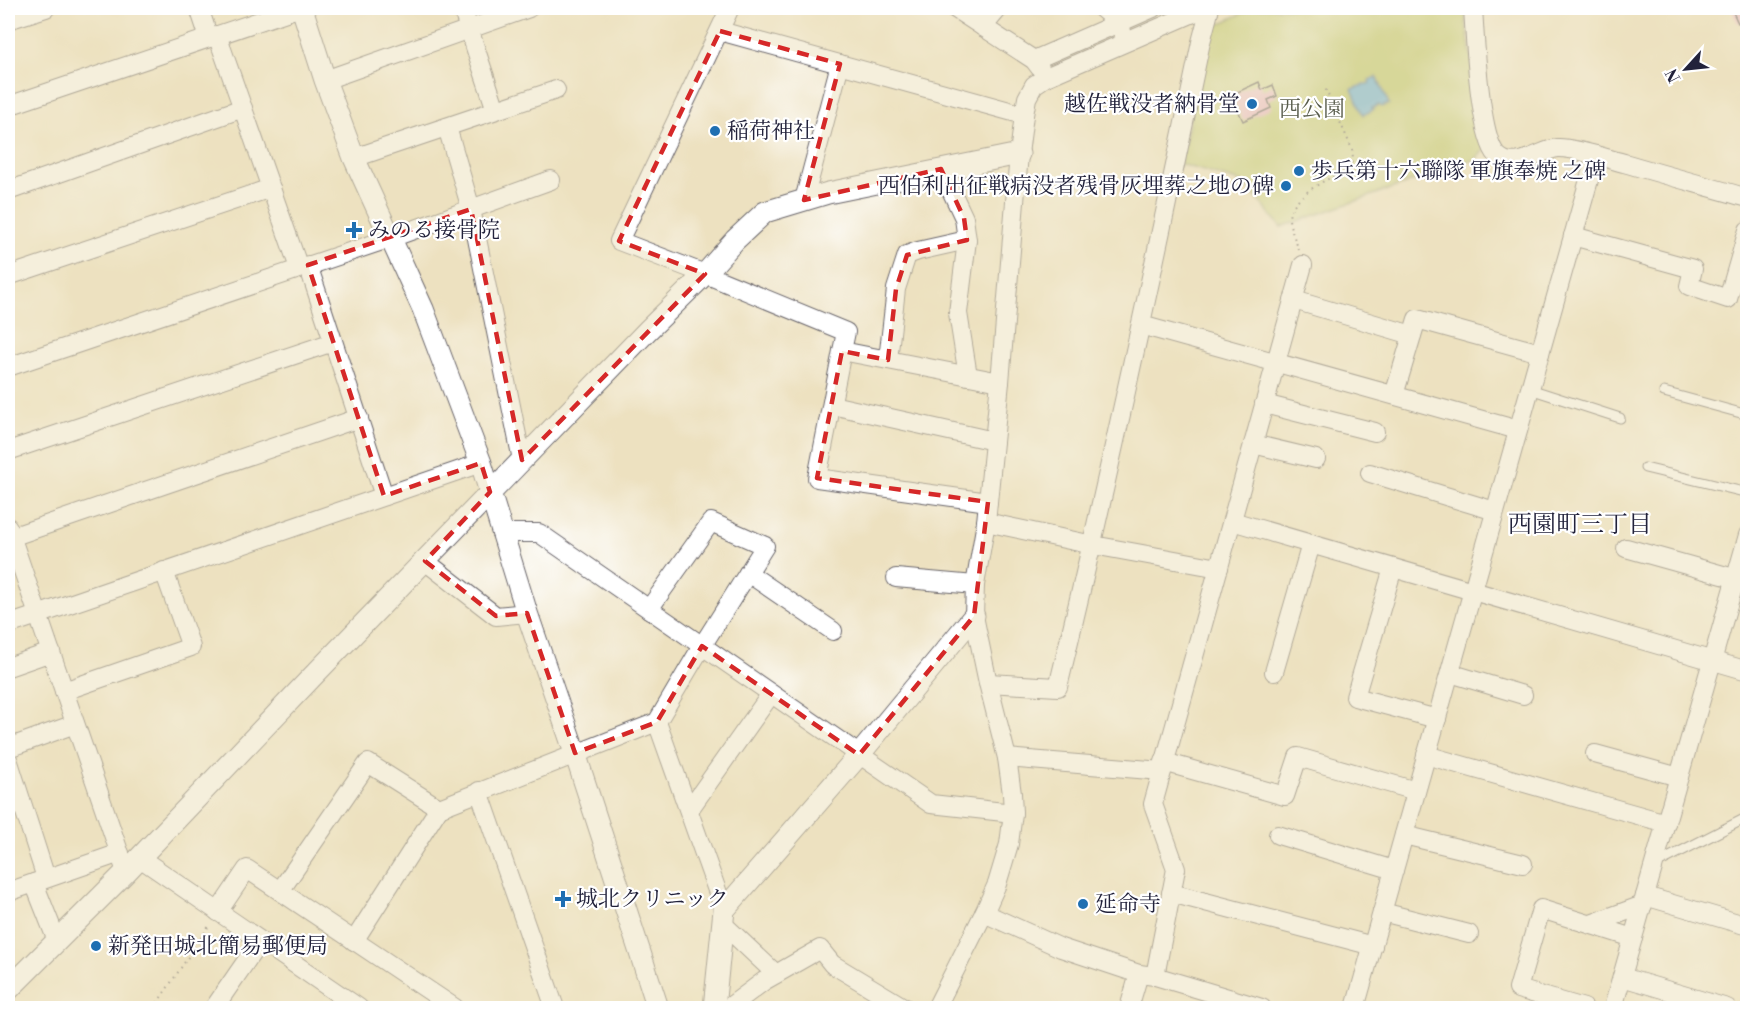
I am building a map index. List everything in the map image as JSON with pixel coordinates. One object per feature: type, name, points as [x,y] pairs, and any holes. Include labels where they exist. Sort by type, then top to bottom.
[{"type":"street","points":[[8,20],[46,8]]},
{"type":"street","points":[[199,8],[243,108],[271,188],[333,342],[384,496]]},
{"type":"street","points":[[8,106],[300,8],[354,158],[423,309],[481,463],[501,533],[658,1008]]},
{"type":"street","points":[[462,8],[496,110]]},
{"type":"street","points":[[325,80],[529,8]]},
{"type":"street","points":[[730,8],[619,241],[846,332],[817,478],[988,502]]},
{"type":"street","points":[[954,8],[1034,60],[1046,77]]},
{"type":"street","points":[[983,27],[999,8]]},
{"type":"street","points":[[1101,8],[1119,23],[1127,41]]},
{"type":"street","points":[[1034,60],[1153,8]]},
{"type":"street","points":[[1473,8],[1477,70],[1483,109],[1490,143],[1497,155],[1503,159],[1524,161],[1543,152],[1559,148],[1596,155],[1748,198]]},
{"type":"street","points":[[936,1008],[997,884],[1009,844],[1013,813],[1007,758],[988,683],[974,616],[975,585],[986,522],[1019,154],[1027,98],[1034,85],[1046,77],[1199,9],[1201,42],[1142,325],[1093,545],[1058,687],[988,683]]},
{"type":"street","points":[[720,31],[1024,115]]},
{"type":"street","points":[[804,200],[840,64]]},
{"type":"street","points":[[354,158],[556,90]]},
{"type":"street","points":[[8,191],[243,108]]},
{"type":"street","points":[[447,127],[471,208],[522,460]]},
{"type":"street","points":[[9,982],[57,941],[128,861],[425,561],[705,274],[735,240],[765,212],[828,193],[1019,154]]},
{"type":"street","points":[[1355,1008],[1596,155]]},
{"type":"street","points":[[940,169],[964,218],[967,240],[958,312],[968,376]]},
{"type":"street","points":[[8,365],[391,238],[551,180]]},
{"type":"street","points":[[8,276],[271,188]]},
{"type":"street","points":[[1573,236],[1693,269],[1689,286],[1728,299],[1748,230]]},
{"type":"street","points":[[888,360],[896,289],[907,255],[967,240]]},
{"type":"street","points":[[1129,1008],[1147,975],[1172,893],[1176,869],[1153,804],[1303,266]]},
{"type":"street","points":[[1294,300],[1412,335]]},
{"type":"street","points":[[1394,395],[1417,319],[1540,353]]},
{"type":"street","points":[[1142,325],[1518,430]]},
{"type":"street","points":[[8,451],[333,342]]},
{"type":"street","points":[[842,351],[1000,382]]},
{"type":"street","points":[[1264,404],[1375,432]]},
{"type":"street","points":[[832,405],[994,441]]},
{"type":"street","points":[[359,418],[9,531],[75,724],[128,861],[218,912],[260,941],[334,1001],[359,1008]]},
{"type":"street","points":[[1253,444],[1316,459]]},
{"type":"street","points":[[8,625],[481,463]]},
{"type":"street","points":[[1370,472],[1495,511]]},
{"type":"street","points":[[1232,521],[1748,671]]},
{"type":"street","points":[[354,941],[439,808],[657,722],[765,546],[711,522],[649,609]]},
{"type":"street","points":[[986,522],[1093,545],[1219,568]]},
{"type":"street","points":[[501,533],[539,533],[931,804],[1013,813]]},
{"type":"street","points":[[1613,1008],[1712,661],[1741,580],[1748,535]]},
{"type":"street","points":[[1274,672],[1311,544]]},
{"type":"street","points":[[1626,548],[1741,580]]},
{"type":"street","points":[[425,561],[496,616],[527,613]]},
{"type":"street","points":[[1393,568],[1355,698],[1437,719]]},
{"type":"street","points":[[64,692],[190,647],[164,572]]},
{"type":"street","points":[[748,573],[833,631]]},
{"type":"street","points":[[896,578],[975,585]]},
{"type":"street","points":[[723,917],[974,616]]},
{"type":"street","points":[[8,667],[51,652]]},
{"type":"street","points":[[1450,673],[1523,695]]},
{"type":"street","points":[[688,810],[771,694]]},
{"type":"street","points":[[657,722],[723,917],[714,1008]]},
{"type":"street","points":[[8,748],[75,724]]},
{"type":"street","points":[[1426,754],[1666,823]]},
{"type":"street","points":[[1595,754],[1679,777]]},
{"type":"street","points":[[1007,758],[1163,767],[1285,796],[1298,757],[1416,791]]},
{"type":"street","points":[[8,759],[57,941]]},
{"type":"street","points":[[280,891],[368,763],[439,808]]},
{"type":"street","points":[[479,791],[555,1008]]},
{"type":"street","points":[[1404,834],[1523,864]]},
{"type":"street","points":[[1278,835],[1394,870]]},
{"type":"street","points":[[8,892],[40,880],[128,861]]},
{"type":"street","points":[[218,912],[247,869],[452,1008]]},
{"type":"street","points":[[1172,893],[1372,946]]},
{"type":"street","points":[[1591,924],[1644,900],[1748,926]]},
{"type":"street","points":[[1584,1008],[1518,989],[1541,909],[1633,938]]},
{"type":"street","points":[[1382,912],[1469,934]]},
{"type":"street","points":[[984,913],[1061,948],[1262,1008]]},
{"type":"street","points":[[723,917],[776,974]]},
{"type":"street","points":[[214,1008],[260,941]]},
{"type":"street","points":[[728,1008],[764,981],[820,949],[832,964],[905,1008]]},
{"type":"street","points":[[1622,977],[1727,1008]]},
{"type":"lane","points":[[1530,389],[1620,418]]},
{"type":"lane","points":[[1664,392],[1748,415]]},
{"type":"lane","points":[[1645,468],[1748,493]]},
{"type":"lane","points":[[1654,865],[1748,817]]},
{"type":"path","points":[[1303,266],[1289,218],[1294,206],[1301,195],[1349,168],[1353,159],[1352,149],[1325,88]]},
{"type":"path","points":[[154,1008],[218,912]]},
{"type":"highlighted area","points":[[720,31],[840,64],[804,200],[941,169],[964,218],[967,240],[907,255],[896,289],[888,360],[842,351],[817,478],[988,502],[974,616],[859,755],[702,646],[657,722],[575,753],[527,613],[496,616],[425,561],[490,492],[481,463],[384,496],[308,265],[471,209],[522,460],[705,274],[619,241]]},
{"type":"green space","name":"西公園","points":[[1254,8],[1464,8],[1485,149],[1476,159],[1281,227],[1244,183],[1180,164],[1210,28]]},
{"type":"water","points":[[1377,77],[1389,104],[1381,107],[1379,105],[1363,115],[1352,89],[1370,83],[1369,80]]},
{"type":"building","points":[[1731,8],[1748,8],[1748,18],[1738,23]]},
{"type":"building","name":"越佐戦没者納骨堂","points":[[1259,82],[1262,90],[1273,85],[1277,96],[1268,100],[1271,108],[1243,121],[1231,95]]},
{"type":"place","name":"越佐戦没者納骨堂","points":[[1252,104]]},
{"type":"place","name":"稲荷神社","points":[[715,131]]},
{"type":"place","name":"歩兵第十六聯隊 軍旗奉焼 之碑","points":[[1299,171]]},
{"type":"place","name":"西伯利出征戦病没者残骨灰埋葬之地の碑","points":[[1286,186]]},
{"type":"place","name":"みのる接骨院","points":[[354,230]]},
{"type":"place","name":"城北クリニック","points":[[563,899]]},
{"type":"place","name":"延命寺","points":[[1083,904]]},
{"type":"place","name":"新発田城北簡易郵便局","points":[[96,946]]},
{"type":"district","name":"西園町三丁目","points":[[1580,525]]}]
